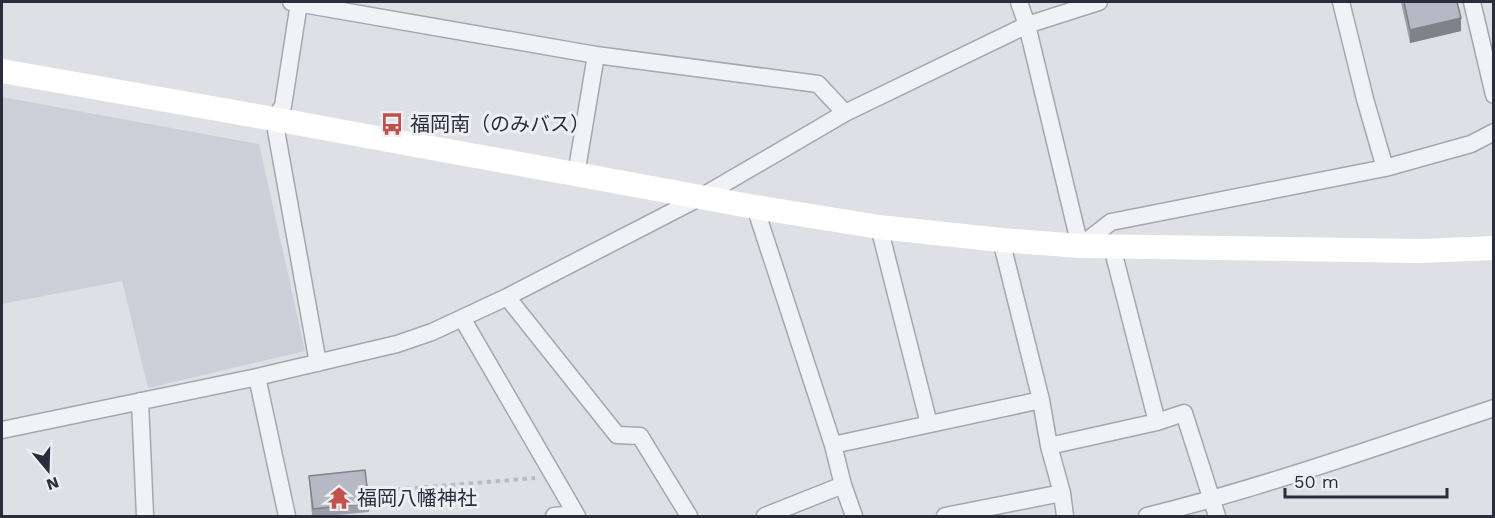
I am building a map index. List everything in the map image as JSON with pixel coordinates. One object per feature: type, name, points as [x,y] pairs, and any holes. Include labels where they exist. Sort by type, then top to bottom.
[{"type":"street","points":[[318,363],[274,118],[283,106],[295,2],[596,55],[818,84],[845,113]]},
{"type":"street","points":[[1019,2],[1027,25],[1080,246]]},
{"type":"street","points":[[2,430],[257,377],[397,344],[432,332],[507,297],[701,197],[845,113],[1027,25],[1099,2]]},
{"type":"street","points":[[1341,2],[1385,168]]},
{"type":"street","points":[[1472,2],[1494,94]]},
{"type":"street","points":[[576,175],[596,55]]},
{"type":"street","points":[[2,71],[274,118],[576,175],[879,227],[1080,246],[1420,251],[1494,248]]},
{"type":"street","points":[[1080,246],[1111,222],[1385,168],[1471,144],[1494,132]]},
{"type":"street","points":[[756,207],[834,445],[843,485],[854,516]]},
{"type":"street","points":[[879,227],[929,424]]},
{"type":"street","points":[[1000,240],[1041,400],[1065,516]]},
{"type":"street","points":[[1112,246],[1157,422]]},
{"type":"street","points":[[507,297],[617,435],[640,436],[689,516]]},
{"type":"street","points":[[462,318],[576,515],[554,516]]},
{"type":"street","points":[[257,377],[286,516]]},
{"type":"street","points":[[834,445],[1041,400]]},
{"type":"street","points":[[140,401],[145,516]]},
{"type":"street","points":[[1147,516],[1211,500],[1494,408]]},
{"type":"street","points":[[1049,446],[1157,422],[1184,413],[1217,516]]},
{"type":"street","points":[[765,516],[843,485]]},
{"type":"street","points":[[945,516],[1062,493]]},
{"type":"path","points":[[379,491],[554,476]]},
{"type":"shaded area","points":[[2,97],[259,144],[305,351],[148,388],[122,281],[2,304]]},
{"type":"building","points":[[1404,2],[1457,2],[1461,18],[1410,30]]},
{"type":"building","name":"福岡八幡神社","points":[[365,470],[369,503],[313,509],[309,476]]},
{"type":"place","name":"福岡南（のみバス）","points":[[392,124]]},
{"type":"place","name":"福岡八幡神社","points":[[339,498]]}]
